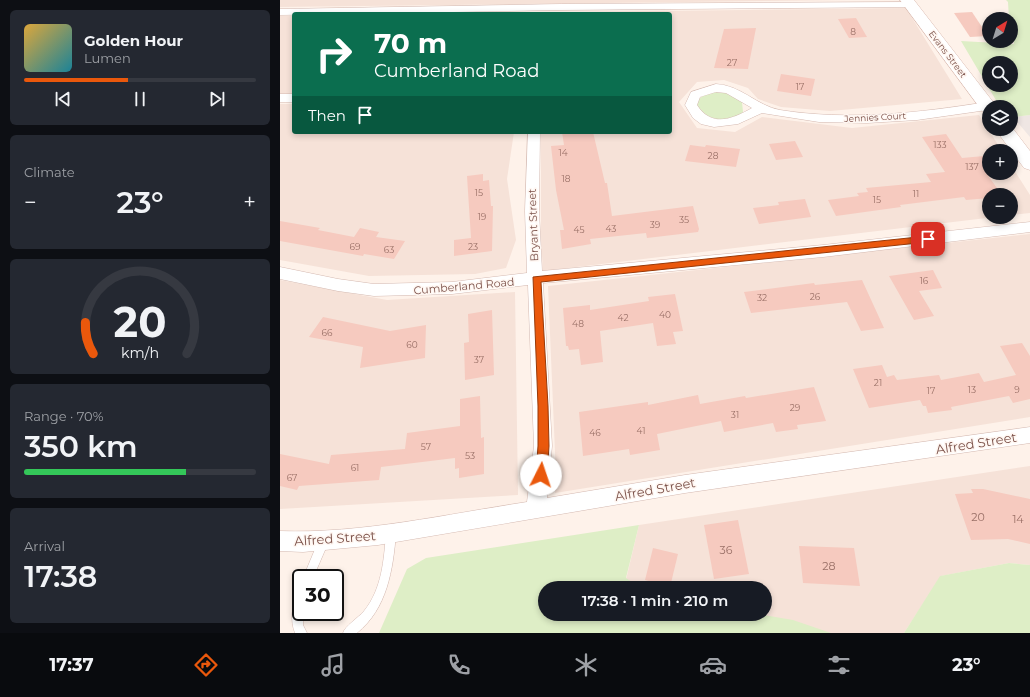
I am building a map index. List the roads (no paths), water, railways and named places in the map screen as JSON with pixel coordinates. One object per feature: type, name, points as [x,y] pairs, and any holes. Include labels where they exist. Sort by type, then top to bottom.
[{"type":"street","points":[[280,12],[909,2]]},
{"type":"street","name":"Evans Street","points":[[909,2],[983,100]]},
{"type":"street","name":"Jennies Court","points":[[762,108],[732,123],[717,124],[704,120],[695,114],[691,105],[695,95],[709,88],[724,88],[737,92],[762,108],[796,116],[842,119],[952,112],[982,108]]},
{"type":"street","points":[[280,98],[292,98]]},
{"type":"street","name":"Bryant Street","points":[[534,134],[532,211],[543,446],[536,510]]},
{"type":"street","points":[[1009,136],[1030,164]]},
{"type":"street","name":"Cumberland Road","points":[[280,273],[338,285],[393,291],[452,288],[561,275],[830,250],[1030,227]]},
{"type":"street","name":"Alfred Street","points":[[280,541],[303,542],[391,533],[685,484],[1030,434]]},
{"type":"lane","points":[[348,633],[368,614],[384,585],[388,568],[391,533]]},
{"type":"lane","points":[[312,569],[325,540]]},
{"type":"lane","points":[[297,621],[299,629],[302,633]]}]
